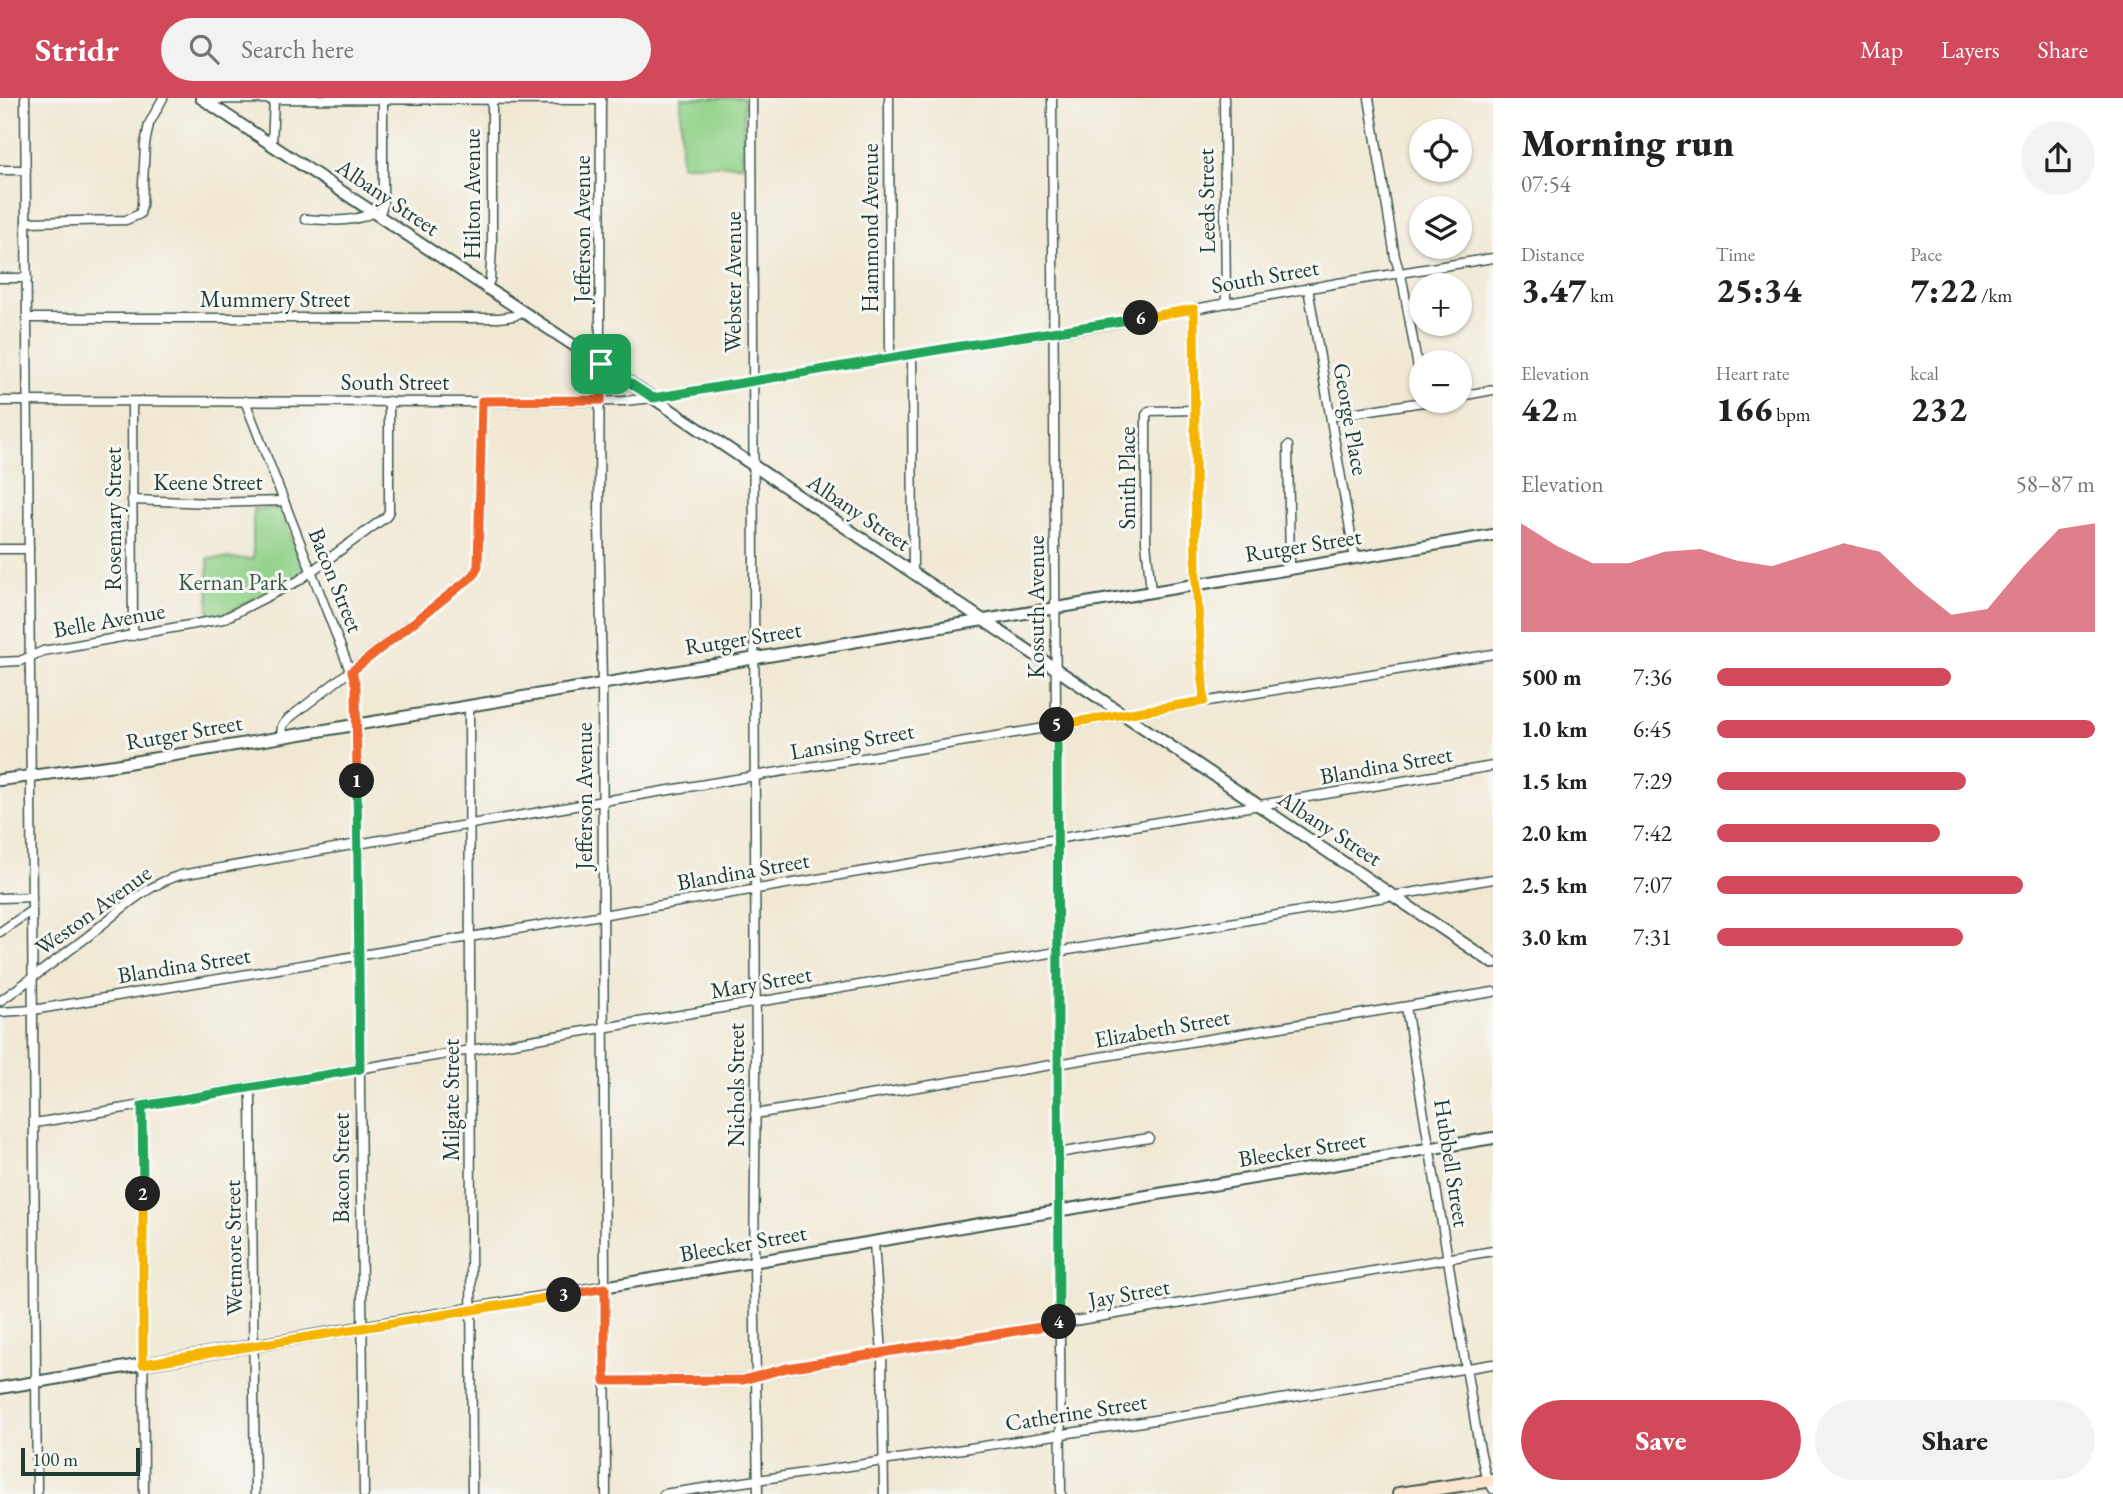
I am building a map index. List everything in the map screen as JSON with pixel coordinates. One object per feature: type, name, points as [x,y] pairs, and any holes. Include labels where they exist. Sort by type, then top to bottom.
[{"type":"main road","points":[[1399,1494],[1491,1483]]},
{"type":"street","points":[[24,98],[37,1494]]},
{"type":"street","points":[[26,222],[126,220],[140,214],[145,144],[149,124],[163,98]]},
{"type":"street","points":[[272,145],[274,98]]},
{"type":"street","name":"Webster Avenue","points":[[752,98],[753,467]]},
{"type":"street","name":"Hammond Avenue","points":[[889,98],[890,358]]},
{"type":"street","name":"Kossuth Avenue","points":[[1052,98],[1061,1494]]},
{"type":"street","name":"Leeds Street","points":[[1224,98],[1226,303]]},
{"type":"street","points":[[1369,98],[1395,257],[1414,350]]},
{"type":"street","points":[[305,219],[347,221],[376,214],[383,205],[383,99]]},
{"type":"street","name":"Hilton Avenue","points":[[486,289],[490,280],[492,247],[492,99]]},
{"type":"street","points":[[204,100],[601,99]]},
{"type":"street","name":"Jefferson Avenue","points":[[601,99],[599,521],[604,914],[606,1494]]},
{"type":"street","name":"Albany Street","points":[[204,100],[653,398],[1493,963]]},
{"type":"street","points":[[0,170],[26,170]]},
{"type":"street","name":"South Street","points":[[0,401],[482,401],[653,398],[1308,288],[1493,260]]},
{"type":"street","points":[[0,278],[27,278]]},
{"type":"street","name":"George Place","points":[[1308,288],[1355,558]]},
{"type":"street","points":[[1194,309],[1196,584],[1204,701]]},
{"type":"street","name":"Mummery Street","points":[[27,317],[499,318],[521,312]]},
{"type":"street","points":[[912,355],[913,574]]},
{"type":"street","points":[[1472,394],[1493,390]]},
{"type":"street","name":"Bacon Street","points":[[245,401],[356,686],[364,1494]]},
{"type":"street","name":"Belle Avenue","points":[[0,662],[20,662],[43,652],[223,618],[312,572],[386,517],[389,511],[389,401]]},
{"type":"street","points":[[281,737],[282,726],[288,719],[474,575],[478,566],[479,547],[482,401]]},
{"type":"street","name":"Rosemary Street","points":[[132,402],[133,636]]},
{"type":"street","points":[[1331,416],[1409,403]]},
{"type":"street","name":"Smith Place","points":[[1152,591],[1146,542],[1146,415],[1149,411],[1194,410]]},
{"type":"street","points":[[1288,446],[1290,569]]},
{"type":"street","name":"Nichols Street","points":[[753,467],[754,1263],[758,1494]]},
{"type":"street","name":"Keene Street","points":[[132,500],[213,503],[284,501]]},
{"type":"street","name":"Rutger Street","points":[[0,780],[32,778],[281,737],[1493,534]]},
{"type":"street","points":[[0,549],[29,550]]},
{"type":"street","name":"Lansing Street","points":[[217,868],[1493,653]]},
{"type":"street","name":"Milgate Street","points":[[469,706],[472,1494]]},
{"type":"street","name":"Blandina Street","points":[[0,1012],[33,1010],[1493,766]]},
{"type":"street","name":"Weston Avenue","points":[[0,1001],[163,880],[217,868]]},
{"type":"street","name":"Mary Street","points":[[35,1123],[1493,879]]},
{"type":"street","points":[[0,898],[32,897]]},
{"type":"street","points":[[0,932],[32,911]]},
{"type":"street","name":"Elizabeth Street","points":[[755,1114],[1493,992]]},
{"type":"street","name":"Hubbell Street","points":[[1406,1007],[1478,1440],[1491,1483]]},
{"type":"street","name":"Wetmore Street","points":[[249,1087],[255,1494]]},
{"type":"street","points":[[142,1106],[144,1494]]},
{"type":"street","points":[[1058,1153],[1149,1138]]},
{"type":"street","name":"Bleecker Street","points":[[0,1388],[1493,1138]]},
{"type":"street","points":[[874,1242],[883,1353],[884,1494]]},
{"type":"street","name":"Jay Street","points":[[605,1381],[743,1380],[787,1368],[1493,1251]]},
{"type":"street","name":"Catherine Street","points":[[664,1494],[884,1462],[1493,1364]]},
{"type":"green space","points":[[681,98],[744,98],[743,165],[681,165]]},
{"type":"green space","name":"Kernan Park","points":[[280,508],[305,574],[226,613],[209,617],[208,558],[253,559],[253,509]]},
{"type":"route","points":[[1194,309],[1196,578],[1204,701],[1056,725],[1059,1324],[787,1368],[743,1380],[605,1381],[605,1288],[143,1364],[142,1106],[360,1069],[356,686],[352,671],[474,575],[478,566],[479,547],[482,401],[601,400],[601,364],[653,398],[1194,309]]}]
